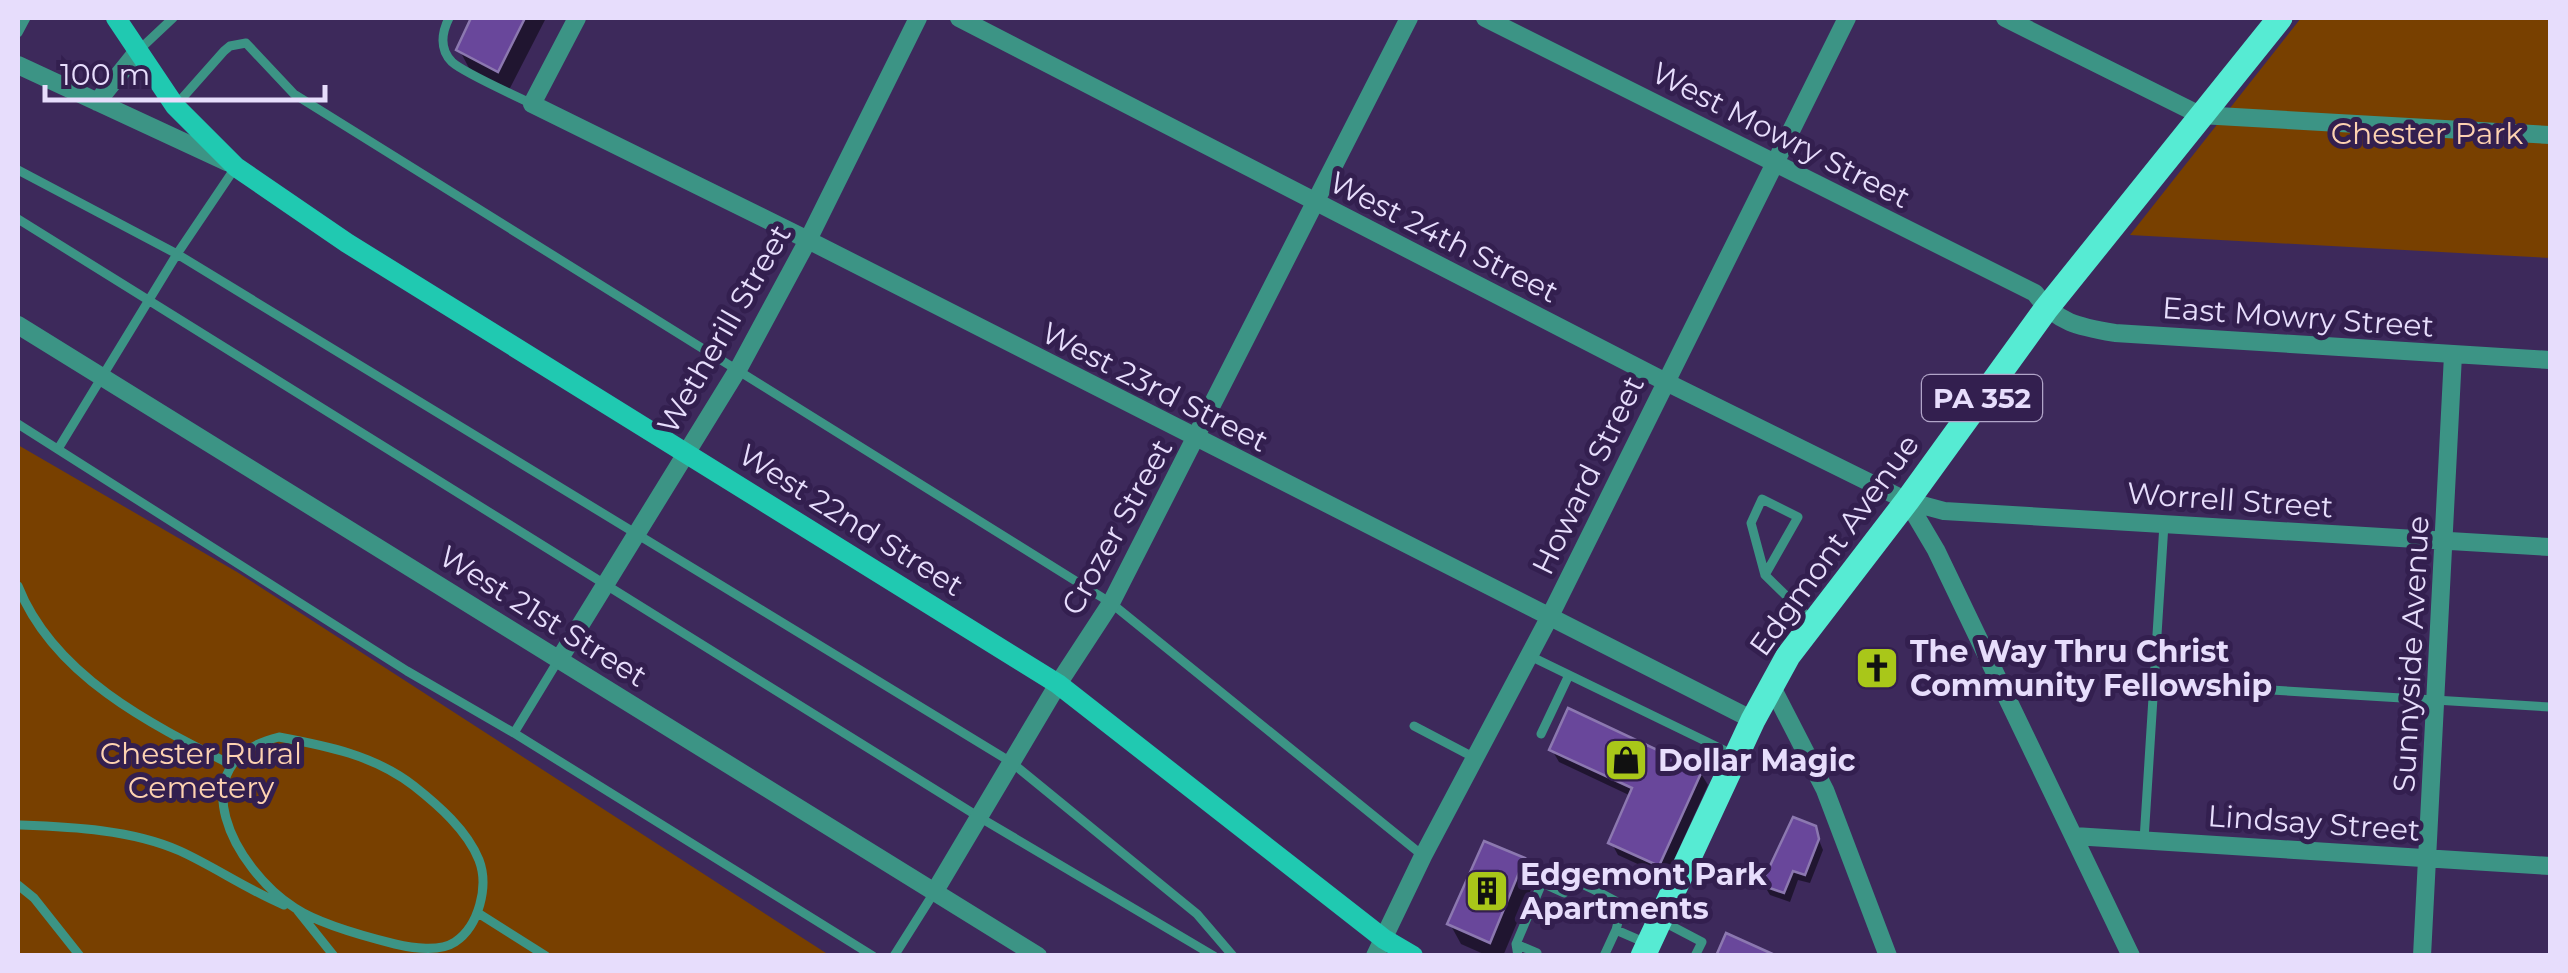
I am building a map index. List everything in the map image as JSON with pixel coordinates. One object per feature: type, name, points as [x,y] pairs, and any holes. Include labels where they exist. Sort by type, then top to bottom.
[{"type":"main road","name":"Edgmont Avenue","points":[[1646,950],[1753,720],[1813,622],[2046,310],[2280,18]]},
{"type":"street","name":"West 22nd Street","points":[[116,18],[175,106],[236,166],[347,243],[1058,684],[1379,947],[1413,956]]},
{"type":"street","points":[[532,104],[577,18]]},
{"type":"street","name":"Wetherill Street","points":[[560,658],[737,371],[808,240],[918,18]]},
{"type":"street","name":"West 24th Street","points":[[958,18],[1664,381],[1907,501]]},
{"type":"street","name":"Crozer Street","points":[[934,891],[1058,684],[1112,603],[1408,18]]},
{"type":"street","name":"West Mowry Street","points":[[1485,18],[2034,293],[2046,310]]},
{"type":"street","name":"Howard Street","points":[[1379,947],[1422,856],[1549,618],[1847,18]]},
{"type":"street","points":[[2006,18],[2200,114],[2550,135]]},
{"type":"street","points":[[97,102],[138,51]]},
{"type":"street","name":"West 22nd Street","points":[[18,64],[236,166]]},
{"type":"street","name":"West 23rd Street","points":[[532,104],[1753,720]]},
{"type":"street","name":"East Mowry Street","points":[[2046,310],[2070,325],[2115,333],[2550,360]]},
{"type":"street","name":"West 21st Street","points":[[18,326],[1038,956]]},
{"type":"street","name":"Sunnyside Avenue","points":[[2422,956],[2453,355]]},
{"type":"street","points":[[1907,501],[1936,550],[2131,956]]},
{"type":"street","name":"Worrell Street","points":[[1907,501],[1944,511],[2550,548]]},
{"type":"street","points":[[1771,686],[1825,790],[1888,956]]},
{"type":"street","name":"Lindsay Street","points":[[2074,836],[2550,866]]},
{"type":"lane","points":[[18,33],[26,18]]},
{"type":"lane","points":[[138,51],[172,18]]},
{"type":"lane","points":[[449,18],[442,30],[442,44],[452,62],[532,104]]},
{"type":"lane","points":[[175,106],[224,51],[246,42],[294,94],[1112,603],[1422,856]]},
{"type":"lane","points":[[58,449],[177,254],[236,166]]},
{"type":"lane","points":[[18,170],[177,254],[1011,762],[1197,914],[1233,956]]},
{"type":"lane","points":[[18,219],[978,816],[1214,956]]},
{"type":"lane","points":[[18,424],[407,671],[873,956]]},
{"type":"lane","points":[[1765,575],[1798,518],[1762,500],[1752,523],[1765,575],[1813,622]]},
{"type":"lane","points":[[2144,840],[2164,522]]},
{"type":"lane","points":[[18,586],[44,632],[72,664],[148,720],[230,764]]},
{"type":"lane","points":[[1528,654],[1737,757]]},
{"type":"lane","points":[[514,733],[560,658]]},
{"type":"lane","points":[[1541,734],[1568,675]]},
{"type":"lane","points":[[2155,683],[2550,707]]},
{"type":"lane","points":[[1414,726],[1474,758]]},
{"type":"lane","points":[[18,826],[94,830],[178,850],[254,893],[298,910],[398,945],[428,948],[455,943],[478,913],[484,890],[480,861],[462,831],[414,786],[389,770],[340,749],[279,737],[258,742],[230,764],[222,785],[223,816],[257,876],[298,910],[334,956]]},
{"type":"lane","points":[[1537,953],[1517,950],[1542,883],[1564,877],[1618,902],[1620,918],[1604,956]]},
{"type":"lane","points":[[1542,883],[1564,893]]},
{"type":"lane","points":[[18,885],[34,898],[80,956]]},
{"type":"lane","points":[[894,956],[934,891]]},
{"type":"lane","points":[[1595,908],[1620,918]]},
{"type":"lane","points":[[478,913],[546,956]]},
{"type":"lane","points":[[1660,920],[1702,942],[1695,956]]},
{"type":"lane","points":[[1616,930],[1646,950]]},
{"type":"green space","name":"Chester Park","points":[[2301,18],[2550,19],[2550,258],[2130,235]]},
{"type":"green space","name":"Chester Rural Cemetery","points":[[18,445],[237,572],[829,955],[18,955]]},
{"type":"building","points":[[471,18],[525,18],[498,72],[456,50]]},
{"type":"building","name":"Dollar Magic","points":[[1568,708],[1702,771],[1659,866],[1608,843],[1632,788],[1549,750]]},
{"type":"building","points":[[1793,817],[1816,826],[1819,839],[1805,875],[1793,871],[1784,893],[1761,885]]},
{"type":"building","name":"Edgemont Park Apartments","points":[[1484,841],[1525,858],[1490,943],[1447,924]]},
{"type":"building","points":[[1726,933],[1777,956],[1716,956]]},
{"type":"place","name":"The Way Thru Christ Community Fellowship","points":[[1877,668]]},
{"type":"place","name":"Dollar Magic","points":[[1626,760]]},
{"type":"place","name":"Edgemont Park Apartments","points":[[1487,891]]}]
